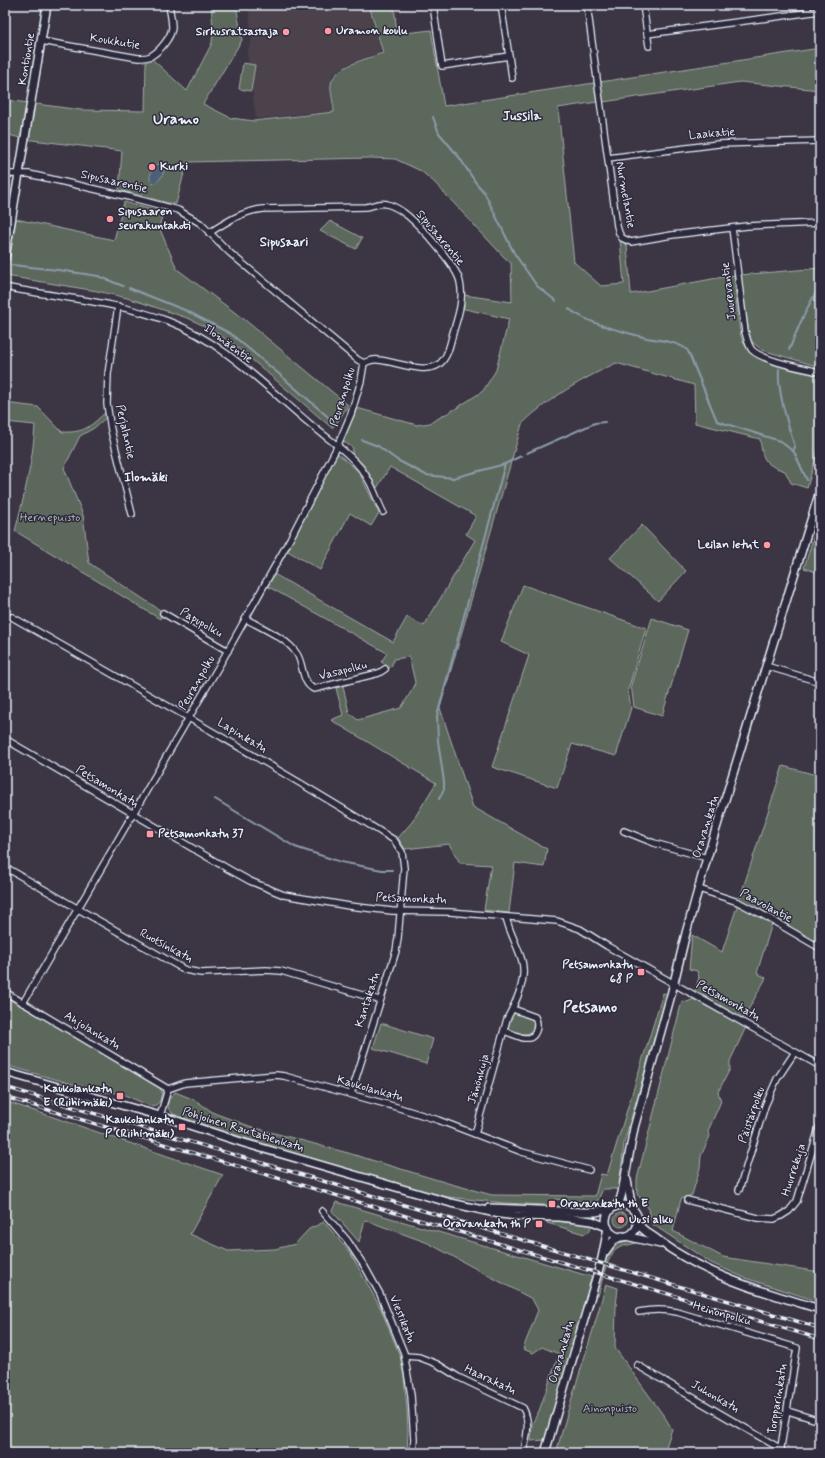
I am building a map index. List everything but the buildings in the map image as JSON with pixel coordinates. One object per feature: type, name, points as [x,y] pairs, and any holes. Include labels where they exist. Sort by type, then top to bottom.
[{"type":"street","name":"Kontiontie","points":[[5,258],[47,5]]},
{"type":"street","name":"Koukkutie","points":[[41,40],[138,58],[149,57],[156,53],[171,32],[172,26],[169,5]]},
{"type":"street","points":[[433,5],[442,66],[509,56]]},
{"type":"street","points":[[501,5],[512,78]]},
{"type":"street","name":"Nurmelantie","points":[[587,5],[617,226],[619,233],[627,241],[631,242],[672,235],[732,228],[820,223]]},
{"type":"street","points":[[643,5],[648,46]]},
{"type":"street","points":[[807,5],[808,12]]},
{"type":"street","points":[[647,34],[820,11]]},
{"type":"street","name":"Laakatie","points":[[608,158],[718,144],[820,141]]},
{"type":"street","name":"Sipusaarentie","points":[[5,174],[29,174],[167,206],[178,210],[200,223],[209,233],[230,253],[261,280],[358,360],[364,363],[369,360],[378,360],[422,368],[434,368],[444,360],[451,341],[461,303],[460,281],[456,271],[447,259],[407,216],[395,207],[380,203],[366,207],[252,210],[209,233]]},
{"type":"street","name":"Juurevantie","points":[[732,228],[745,332],[748,344],[752,350],[759,355],[771,360],[820,372]]},
{"type":"street","name":"Ilomäentie","points":[[5,287],[118,306],[139,311],[167,320],[195,333],[241,365],[352,460],[368,479],[382,512]]},
{"type":"street","name":"Perjalantie","points":[[118,306],[108,374],[107,404],[132,514]]},
{"type":"street","name":"Peuranpolku","points":[[23,1003],[228,651],[290,539],[337,447],[351,414],[362,381],[364,363]]},
{"type":"street","name":"Oravankatu","points":[[614,1207],[620,1200],[634,1128],[707,858],[820,491]]},
{"type":"street","name":"Papupolku","points":[[163,613],[228,651]]},
{"type":"street","name":"Lapinkatu","points":[[12,617],[189,718],[394,840],[402,852],[404,868],[400,912]]},
{"type":"street","name":"Vasapolku","points":[[246,618],[292,647],[300,661],[307,684],[314,689],[379,673],[385,669]]},
{"type":"street","points":[[766,666],[820,682]]},
{"type":"street","name":"Petsamonkatu","points":[[5,739],[132,814],[266,889],[284,895],[304,899],[400,912],[449,912],[557,921],[580,929],[607,946],[820,1066]]},
{"type":"street","points":[[624,831],[654,843],[707,858]]},
{"type":"street","name":"Ruotsinkatu","points":[[5,867],[185,970],[201,973],[266,970],[281,971],[379,1000]]},
{"type":"street","name":"Paavolantie","points":[[699,889],[738,902],[820,948]]},
{"type":"street","name":"Kantakatu","points":[[351,1094],[379,1000],[396,952],[400,912]]},
{"type":"street","name":"Jänönkuja","points":[[475,1134],[504,1031],[520,988],[523,970],[522,960],[508,928],[506,917]]},
{"type":"street","name":"Ahjolankatu","points":[[5,992],[168,1088]]},
{"type":"street","points":[[504,1031],[523,1038],[530,1038],[536,1032],[537,1020],[535,1017],[513,1009]]},
{"type":"street","name":"Päistärpolku","points":[[739,1190],[765,1106],[777,1079],[795,1052]]},
{"type":"street","name":"Pohjoinen Rautatienkatu","points":[[5,1072],[160,1116],[423,1196],[500,1214],[583,1219],[594,1221],[607,1227]]},
{"type":"street","name":"Kaukolankatu","points":[[168,1088],[185,1083],[276,1075],[351,1094],[438,1120],[522,1152],[589,1170]]},
{"type":"street","points":[[160,1116],[168,1088]]},
{"type":"street","name":"Huurrekuja","points":[[687,1200],[758,1218],[774,1219],[781,1216],[789,1211],[797,1201],[820,1125]]},
{"type":"street","name":"Oravankatu","points":[[626,1173],[628,1194],[632,1209]]},
{"type":"street","points":[[666,1246],[614,1234],[607,1227],[607,1216],[614,1207],[624,1205],[632,1209],[645,1232],[704,1268],[742,1285],[820,1309]]},
{"type":"street","name":"Pohjoinen Rautatienkatu","points":[[475,1208],[596,1212],[614,1207]]},
{"type":"street","name":"Viestikatu","points":[[322,1211],[347,1240],[365,1267],[380,1294],[405,1356],[411,1395],[414,1439],[413,1453]]},
{"type":"street","points":[[624,1236],[633,1232],[638,1222]]},
{"type":"street","name":"Oravankatu","points":[[545,1453],[602,1258],[607,1227]]},
{"type":"street","name":"Oravankatu","points":[[602,1258],[612,1241],[624,1236]]},
{"type":"street","name":"Heinonpolku","points":[[639,1312],[658,1309],[677,1312],[797,1348]]},
{"type":"street","name":"Torpparinkatu","points":[[781,1451],[797,1348]]},
{"type":"street","name":"Haarakatu","points":[[405,1356],[419,1356],[437,1364],[458,1377],[522,1408],[528,1420],[524,1453]]},
{"type":"street","name":"Juhonkatu","points":[[637,1365],[781,1451]]},
{"type":"street","points":[[788,1411],[820,1421]]},
{"type":"shaded area","points":[[248,5],[368,5],[381,52],[346,65],[333,74],[330,85],[333,111],[256,119],[247,52],[252,38]]},
{"type":"green space","points":[[211,5],[236,5],[242,40],[203,104],[231,118],[254,121],[334,112],[331,87],[333,78],[338,72],[352,64],[383,53],[369,5],[394,5],[397,34],[431,30],[444,106],[594,83],[597,102],[558,108],[574,262],[601,286],[624,284],[620,239],[627,245],[631,294],[734,275],[741,336],[745,346],[753,354],[774,365],[820,376],[820,443],[807,488],[791,483],[785,471],[769,464],[766,461],[762,452],[760,439],[695,423],[694,385],[616,363],[554,397],[522,424],[440,708],[473,807],[547,849],[544,867],[515,863],[509,913],[484,910],[491,865],[460,863],[449,844],[405,849],[398,838],[412,822],[436,783],[331,720],[343,715],[336,688],[343,686],[349,713],[358,720],[401,708],[414,687],[415,682],[409,657],[394,659],[391,667],[381,662],[387,653],[267,586],[274,574],[393,642],[407,617],[424,626],[475,540],[466,534],[476,516],[390,467],[377,488],[364,465],[352,454],[353,448],[343,441],[357,408],[417,425],[430,423],[483,391],[496,370],[509,319],[461,308],[464,303],[464,295],[512,302],[511,263],[434,182],[421,171],[395,159],[371,158],[187,162],[176,204],[119,190],[122,151],[24,139],[5,134],[5,96],[6,100],[81,110],[145,111],[146,60],[152,59],[187,91],[212,43],[213,27]]},
{"type":"green space","points":[[820,48],[820,90],[740,82],[603,102],[600,82]]},
{"type":"green space","points":[[243,63],[255,65],[251,91],[239,89]]},
{"type":"green space","points":[[124,202],[163,213],[159,227],[177,269],[245,320],[348,405],[332,428],[244,353],[216,332],[190,319],[131,299],[97,291],[6,276],[16,219],[114,240]]},
{"type":"green space","points":[[330,221],[362,238],[356,249],[320,231]]},
{"type":"green space","points":[[820,268],[820,367],[762,350],[751,341],[740,275]]},
{"type":"green space","name":"Hernepuisto","points":[[5,403],[38,407],[62,432],[77,431],[87,428],[107,411],[108,416],[94,428],[80,436],[64,468],[83,515],[89,563],[163,612],[160,619],[15,531],[25,492],[35,425],[5,422]]},
{"type":"green space","points":[[337,453],[359,472],[379,513],[371,526],[350,513],[320,570],[286,550]]},
{"type":"green space","points":[[820,516],[820,573],[804,568]]},
{"type":"green space","points":[[642,525],[686,571],[658,601],[610,558]]},
{"type":"green space","points":[[523,585],[646,628],[628,690],[631,708],[616,756],[572,744],[557,788],[492,767],[529,655],[501,642]]},
{"type":"green space","points":[[652,618],[688,630],[662,716],[634,707],[631,685]]},
{"type":"green space","points":[[783,766],[820,776],[820,946],[773,920],[757,973],[766,978],[743,1019],[695,991],[699,977],[697,971],[689,969],[692,935],[722,952]]},
{"type":"green space","points":[[663,993],[667,994],[624,1143],[619,1189],[603,1189],[597,1202],[594,1203],[554,1199],[548,1205],[504,1203],[448,1197],[407,1187],[222,1131],[173,1114],[168,1108],[168,1100],[175,1092],[195,1100],[214,1113],[252,1127],[492,1195],[595,1196],[601,1174],[607,1175]]},
{"type":"green space","points":[[5,997],[158,1084],[162,1092],[160,1101],[156,1105],[150,1106],[120,1093],[101,1092],[5,1065]]},
{"type":"green space","points":[[693,999],[746,1027],[730,1061],[730,1069],[718,1092],[721,1101],[708,1131],[710,1136],[701,1156],[700,1168],[692,1195],[681,1199],[673,1231],[723,1257],[820,1272],[820,1302],[745,1278],[711,1263],[652,1224],[649,1209],[637,1194],[637,1179],[682,1001],[688,1002]]},
{"type":"green space","points":[[517,1013],[534,1019],[533,1028],[530,1033],[518,1033],[507,1026],[512,1014]]},
{"type":"green space","points":[[381,1023],[433,1039],[426,1064],[373,1048]]},
{"type":"green space","points":[[5,1101],[223,1175],[190,1234],[228,1251],[275,1249],[295,1244],[309,1229],[324,1222],[351,1254],[381,1309],[400,1356],[404,1377],[407,1409],[407,1453],[5,1453]]},
{"type":"green space","points":[[336,1202],[592,1277],[545,1440],[531,1441],[532,1424],[539,1411],[559,1354],[542,1347],[533,1353],[523,1349],[538,1310],[532,1299],[428,1243],[365,1220],[359,1242],[332,1211]]},
{"type":"green space","points":[[618,1213],[624,1213],[628,1217],[628,1223],[624,1227],[618,1227],[614,1223],[614,1217]]},
{"type":"green space","points":[[563,1220],[592,1224],[589,1232],[584,1234],[547,1223],[547,1221]]},
{"type":"green space","points":[[629,1240],[636,1241],[636,1243],[622,1247],[613,1252],[607,1264],[598,1296],[594,1294],[601,1268],[608,1254],[620,1243]]},
{"type":"green space","name":"Ainonpuisto","points":[[606,1284],[618,1288],[615,1348],[672,1429],[664,1453],[616,1453],[615,1451],[613,1453],[556,1453]]},
{"type":"water","points":[[157,164],[161,164],[163,167],[163,173],[161,178],[153,184],[150,177]]},
{"type":"waterway","points":[[433,117],[439,133],[459,157],[476,183],[484,192],[514,253],[537,286],[556,301]]},
{"type":"waterway","points":[[12,265],[98,276],[123,286]]},
{"type":"waterway","points":[[789,350],[799,325],[820,286]]},
{"type":"waterway","points":[[129,288],[187,311],[231,334],[335,423]]},
{"type":"waterway","points":[[569,309],[578,315],[606,327],[647,338],[669,342],[685,348],[688,351],[717,421],[780,441],[794,452],[807,480]]},
{"type":"waterway","points":[[779,369],[781,397],[795,447],[793,451]]},
{"type":"waterway","points":[[527,453],[595,423],[605,422]]},
{"type":"waterway","points":[[362,440],[378,446],[397,460],[426,475],[453,478],[505,464],[521,456]]},
{"type":"waterway","points":[[439,799],[444,789],[444,782],[438,741],[437,716],[505,464]]},
{"type":"waterway","points":[[215,799],[295,847],[341,862],[382,870],[392,870]]},
{"type":"railway","points":[[5,1087],[820,1328]]},
{"type":"railway","points":[[5,1097],[820,1339]]},
{"type":"place","name":"Uramon koulu","points":[[328,31]]},
{"type":"place","name":"Sirkusratsastaja","points":[[286,32]]},
{"type":"place","name":"Kurki","points":[[152,167]]},
{"type":"place","name":"Sipusaaren seurakuntakoti","points":[[110,219]]},
{"type":"place","name":"Leilan letut","points":[[767,545]]},
{"type":"place","name":"Petsamonkatu 37","points":[[150,834]]},
{"type":"place","name":"Petsamonkatu 68 P","points":[[641,972]]},
{"type":"place","name":"Kaukolankatu E (Riihimäki)","points":[[120,1096]]},
{"type":"place","name":"Kaukolankatu P (Riihimäki)","points":[[182,1127]]},
{"type":"place","name":"Oravankatu th E","points":[[552,1204]]},
{"type":"place","name":"Uusi alku","points":[[621,1220]]},
{"type":"place","name":"Oravankatu th P","points":[[539,1224]]},
{"type":"district","name":"Jussila","points":[[522,116]]},
{"type":"district","name":"Uramo","points":[[176,119]]},
{"type":"district","name":"Sipusaari","points":[[284,242]]},
{"type":"district","name":"Ilomäki","points":[[146,477]]},
{"type":"district","name":"Petsamo","points":[[590,1007]]}]
